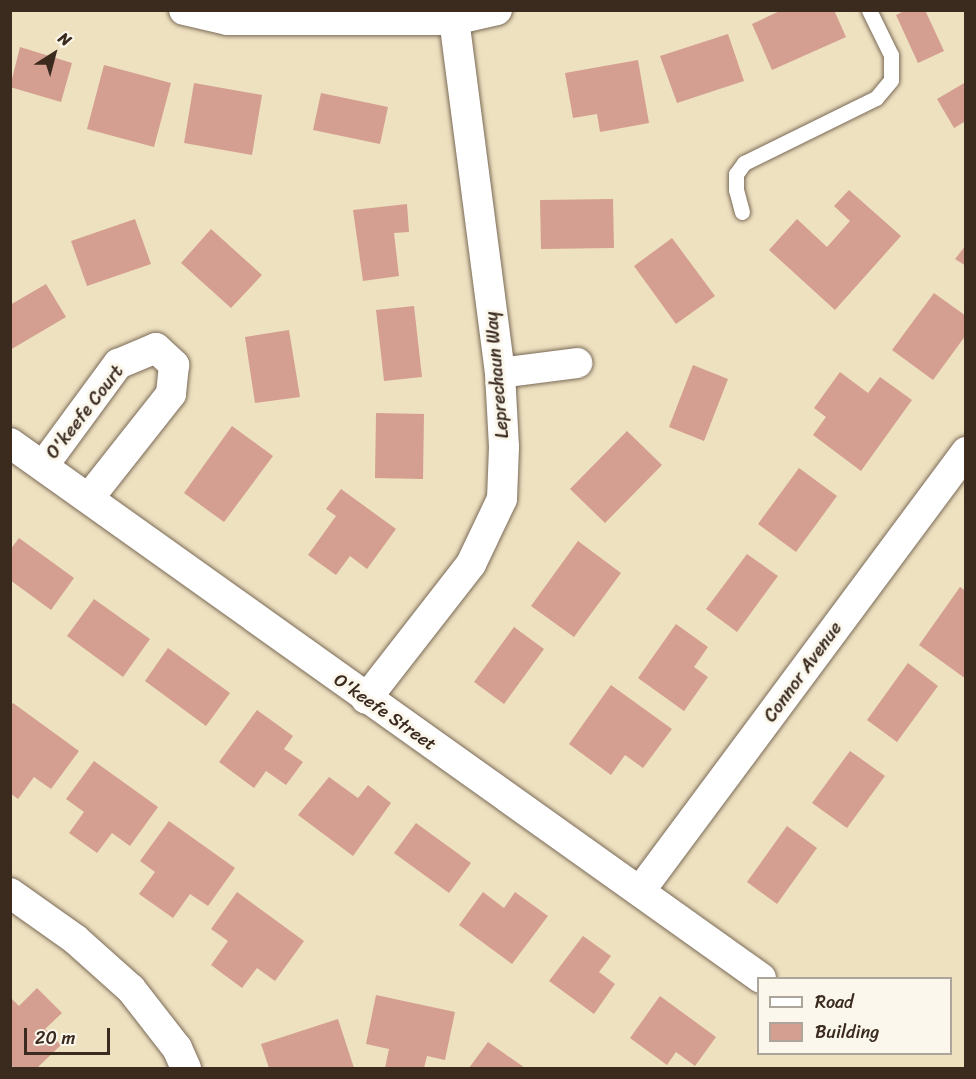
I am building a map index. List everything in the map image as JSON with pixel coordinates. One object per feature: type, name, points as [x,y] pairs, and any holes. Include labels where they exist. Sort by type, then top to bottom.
[{"type":"street","points":[[184,10],[227,20],[453,15],[497,10]]},
{"type":"street","name":"Leprechaun Way","points":[[366,699],[471,564],[502,499],[504,447],[500,373],[453,15]]},
{"type":"street","name":"O'keefe Court","points":[[43,466],[118,364],[156,348],[174,365],[171,394],[89,498]]},
{"type":"street","points":[[500,373],[577,363]]},
{"type":"street","name":"O'keefe Street","points":[[10,443],[366,699],[760,977]]},
{"type":"street","name":"Connor Avenue","points":[[640,891],[966,452]]},
{"type":"street","points":[[10,892],[75,939],[131,988],[177,1048],[186,1068]]},
{"type":"lane","points":[[742,212],[736,190],[736,174],[744,163],[876,98],[891,80],[891,55],[869,10]]},
{"type":"building","points":[[782,10],[834,10],[846,37],[772,70],[752,24]]},
{"type":"building","points":[[906,10],[925,10],[944,51],[918,63],[896,15]]},
{"type":"building","points":[[728,34],[744,81],[677,103],[660,56]]},
{"type":"building","points":[[20,47],[72,63],[61,102],[10,87]]},
{"type":"building","points":[[638,60],[649,123],[600,132],[597,114],[573,118],[565,73]]},
{"type":"building","points":[[104,65],[171,83],[154,147],[87,129]]},
{"type":"building","points":[[966,82],[966,121],[954,128],[937,99]]},
{"type":"building","points":[[194,83],[262,95],[252,155],[184,143]]},
{"type":"building","points":[[321,93],[388,107],[380,144],[313,130]]},
{"type":"building","points":[[849,190],[901,236],[835,310],[769,250],[797,219],[827,247],[850,221],[834,206]]},
{"type":"building","points":[[613,199],[614,248],[541,249],[540,200]]},
{"type":"building","points":[[407,204],[409,232],[394,233],[399,276],[363,281],[353,210]]},
{"type":"building","points":[[135,219],[151,264],[87,286],[71,241]]},
{"type":"building","points":[[211,229],[262,275],[231,308],[181,263]]},
{"type":"building","points":[[672,238],[715,296],[676,324],[634,266]]},
{"type":"building","points":[[966,245],[966,266],[955,259]]},
{"type":"building","points":[[46,284],[66,317],[10,350],[10,305]]},
{"type":"building","points":[[934,293],[966,316],[966,335],[933,380],[892,350]]},
{"type":"building","points":[[414,306],[422,377],[384,381],[376,310]]},
{"type":"building","points":[[289,330],[300,397],[255,403],[245,337]]},
{"type":"building","points":[[693,365],[728,379],[704,441],[669,427]]},
{"type":"building","points":[[840,372],[868,393],[880,377],[912,400],[861,471],[813,435],[826,417],[814,408]]},
{"type":"building","points":[[376,413],[424,414],[423,479],[375,478]]},
{"type":"building","points":[[232,426],[273,456],[224,522],[184,493]]},
{"type":"building","points":[[627,431],[662,465],[605,523],[570,489]]},
{"type":"building","points":[[799,468],[837,496],[796,552],[758,524]]},
{"type":"building","points":[[341,489],[396,529],[367,569],[350,556],[336,575],[308,555],[336,516],[326,509]]},
{"type":"building","points":[[19,538],[74,578],[51,610],[10,580],[10,550]]},
{"type":"building","points":[[578,541],[621,573],[574,637],[531,606]]},
{"type":"building","points":[[747,554],[778,576],[737,632],[706,609]]},
{"type":"building","points":[[960,587],[966,591],[966,679],[919,645]]},
{"type":"building","points":[[94,599],[150,639],[123,677],[67,636]]},
{"type":"building","points":[[676,624],[708,647],[694,667],[708,677],[684,711],[638,678]]},
{"type":"building","points":[[514,627],[544,649],[504,704],[474,682]]},
{"type":"building","points":[[168,648],[230,693],[206,726],[145,681]]},
{"type":"building","points":[[908,663],[938,686],[897,742],[867,720]]},
{"type":"building","points":[[611,685],[672,729],[643,768],[625,755],[611,775],[569,744]]},
{"type":"building","points":[[13,703],[79,751],[51,789],[34,777],[18,799],[10,793],[10,706]]},
{"type":"building","points":[[257,710],[293,736],[284,749],[303,762],[286,785],[266,771],[254,788],[219,762]]},
{"type":"building","points":[[850,751],[885,776],[847,828],[812,803]]},
{"type":"building","points":[[94,761],[158,807],[130,846],[112,833],[97,853],[69,833],[84,812],[66,799]]},
{"type":"building","points":[[329,777],[358,798],[368,785],[391,803],[353,856],[298,815]]},
{"type":"building","points":[[169,821],[235,868],[208,906],[190,894],[173,918],[139,894],[155,872],[140,861]]},
{"type":"building","points":[[416,823],[471,863],[449,893],[394,853]]},
{"type":"building","points":[[787,826],[817,848],[777,904],[747,882]]},
{"type":"building","points":[[237,892],[304,941],[275,981],[257,968],[242,988],[211,965],[228,941],[211,929]]},
{"type":"building","points":[[483,892],[504,908],[515,892],[548,916],[512,964],[459,925]]},
{"type":"building","points":[[583,936],[611,956],[599,972],[615,984],[594,1014],[549,981]]},
{"type":"building","points":[[37,988],[62,1013],[45,1029],[61,1045],[37,1068],[14,1068],[10,1064],[10,997],[19,1006]]},
{"type":"building","points":[[376,995],[455,1012],[445,1060],[427,1056],[424,1068],[385,1068],[389,1049],[366,1044]]},
{"type":"building","points":[[660,996],[716,1037],[695,1066],[676,1052],[667,1065],[630,1038]]},
{"type":"building","points":[[338,1019],[354,1068],[269,1068],[261,1044]]},
{"type":"building","points":[[488,1042],[525,1068],[469,1068]]}]
